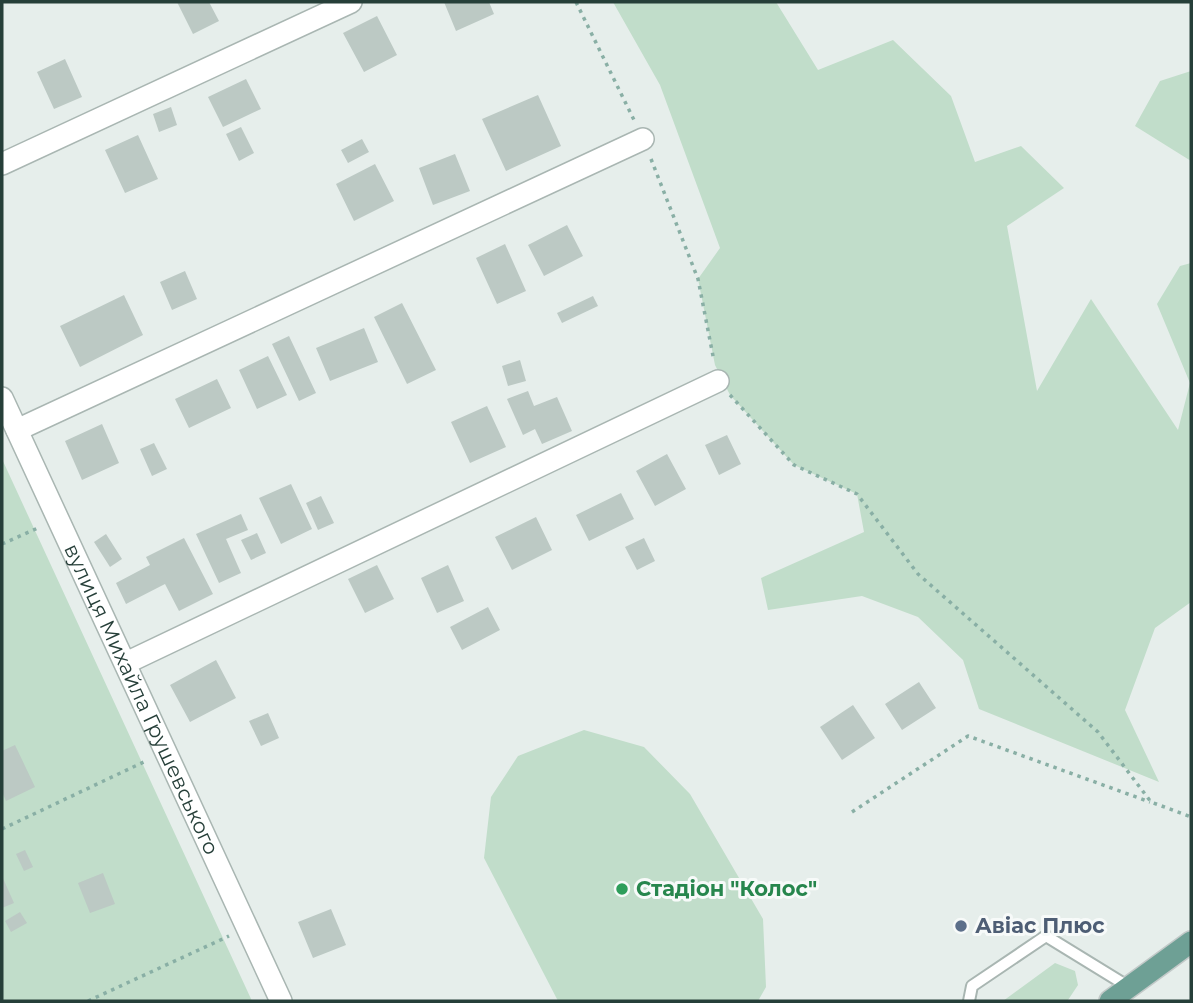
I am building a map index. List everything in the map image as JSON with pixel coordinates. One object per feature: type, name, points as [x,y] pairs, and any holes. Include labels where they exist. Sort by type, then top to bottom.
[{"type":"main road","points":[[1110,1001],[1191,942]]},
{"type":"street","points":[[2,164],[351,2]]},
{"type":"street","points":[[17,430],[643,139]]},
{"type":"street","points":[[126,663],[718,382]]},
{"type":"street","name":"вулиця Михайла Грушевського","points":[[2,398],[281,1001]]},
{"type":"lane","points":[[969,1001],[972,986],[1046,936],[1129,987]]},
{"type":"path","points":[[576,2],[643,139],[698,279],[718,382],[794,465],[857,494],[918,574],[1098,732],[1151,802],[1191,817],[968,736],[852,812]]},
{"type":"path","points":[[2,544],[58,519]]},
{"type":"path","points":[[2,829],[166,751]]},
{"type":"path","points":[[88,1001],[247,928]]},
{"type":"green space","points":[[613,2],[776,2],[818,70],[893,40],[951,96],[975,162],[1021,146],[1064,188],[1007,226],[1037,391],[1091,299],[1178,430],[1190,383],[1157,304],[1180,266],[1191,263],[1191,602],[1155,628],[1125,710],[1159,782],[979,709],[963,660],[918,617],[862,596],[768,610],[761,578],[864,532],[857,494],[794,465],[730,395],[715,365],[698,279],[720,248],[660,85]]},
{"type":"green space","points":[[1191,71],[1191,161],[1135,126],[1160,81]]},
{"type":"green space","points":[[2,459],[252,1001],[2,1001]]},
{"type":"green space","name":"Стадіон \"Колос\"","points":[[584,730],[644,747],[690,794],[763,919],[766,987],[758,1001],[558,1001],[484,858],[491,797],[518,756]]},
{"type":"green space","points":[[1055,963],[1075,971],[1078,985],[1068,1000],[1003,1001]]},
{"type":"building","points":[[177,2],[209,2],[219,21],[193,34]]},
{"type":"building","points":[[444,2],[489,2],[494,14],[456,31]]},
{"type":"building","points":[[377,16],[397,55],[364,72],[343,33]]},
{"type":"building","points":[[65,59],[82,97],[54,109],[37,72]]},
{"type":"building","points":[[246,79],[261,109],[223,127],[208,97]]},
{"type":"building","points":[[538,95],[561,146],[506,171],[482,119]]},
{"type":"building","points":[[171,107],[177,125],[159,132],[153,114]]},
{"type":"building","points":[[241,127],[254,153],[239,161],[226,134]]},
{"type":"building","points":[[138,135],[158,179],[125,193],[105,150]]},
{"type":"building","points":[[362,139],[369,152],[348,163],[341,150]]},
{"type":"building","points":[[455,154],[470,191],[433,205],[419,168]]},
{"type":"building","points":[[375,164],[394,201],[354,221],[336,184]]},
{"type":"building","points":[[567,225],[583,256],[544,276],[528,245]]},
{"type":"building","points":[[505,244],[526,291],[497,304],[476,258]]},
{"type":"building","points":[[185,271],[197,299],[172,310],[160,282]]},
{"type":"building","points":[[124,295],[143,335],[80,367],[60,326]]},
{"type":"building","points":[[593,296],[598,306],[562,323],[557,313]]},
{"type":"building","points":[[402,303],[436,370],[407,384],[374,317]]},
{"type":"building","points":[[364,328],[378,362],[330,381],[316,348]]},
{"type":"building","points":[[289,336],[316,393],[299,401],[272,344]]},
{"type":"building","points":[[268,356],[287,395],[257,409],[239,370]]},
{"type":"building","points":[[520,360],[526,381],[508,386],[502,366]]},
{"type":"building","points":[[217,379],[231,408],[189,428],[175,399]]},
{"type":"building","points":[[528,391],[534,406],[557,397],[572,431],[542,444],[535,429],[523,435],[507,399]]},
{"type":"building","points":[[487,406],[506,447],[470,463],[451,422]]},
{"type":"building","points":[[102,424],[119,463],[82,480],[65,441]]},
{"type":"building","points":[[727,435],[741,464],[719,475],[705,445]]},
{"type":"building","points":[[154,443],[167,469],[152,476],[140,449]]},
{"type":"building","points":[[667,454],[686,489],[655,506],[636,471]]},
{"type":"building","points":[[291,484],[312,529],[281,544],[259,498]]},
{"type":"building","points":[[621,493],[634,519],[589,541],[576,515]]},
{"type":"building","points":[[321,496],[334,523],[318,530],[306,503]]},
{"type":"building","points":[[241,514],[248,530],[226,539],[241,573],[219,583],[196,534]]},
{"type":"building","points":[[536,517],[552,550],[512,570],[495,537]]},
{"type":"building","points":[[257,533],[266,553],[251,560],[241,540]]},
{"type":"building","points":[[106,534],[122,559],[110,567],[94,542]]},
{"type":"building","points":[[184,538],[213,594],[179,611],[165,584],[126,604],[116,583],[150,565],[146,557]]},
{"type":"building","points":[[644,538],[655,561],[637,570],[625,547]]},
{"type":"building","points":[[377,565],[394,599],[365,613],[348,579]]},
{"type":"building","points":[[448,565],[464,601],[437,613],[421,578]]},
{"type":"building","points":[[488,607],[500,630],[462,650],[450,627]]},
{"type":"building","points":[[216,660],[236,698],[190,722],[170,685]]},
{"type":"building","points":[[919,682],[936,708],[902,730],[885,704]]},
{"type":"building","points":[[853,705],[875,738],[842,760],[820,727]]},
{"type":"building","points":[[268,713],[279,738],[261,746],[249,721]]},
{"type":"building","points":[[15,745],[35,787],[6,801],[2,792],[2,751]]},
{"type":"building","points":[[25,850],[33,867],[24,871],[16,854]]},
{"type":"building","points":[[103,873],[115,904],[90,913],[78,883]]},
{"type":"building","points":[[2,876],[14,903],[2,908]]},
{"type":"building","points":[[331,909],[346,945],[313,958],[298,922]]},
{"type":"building","points":[[20,912],[27,923],[11,932],[5,921]]},
{"type":"place","name":"Стадіон \"Колос\"","points":[[622,889]]},
{"type":"place","name":"Авіас Плюс","points":[[961,926]]}]
